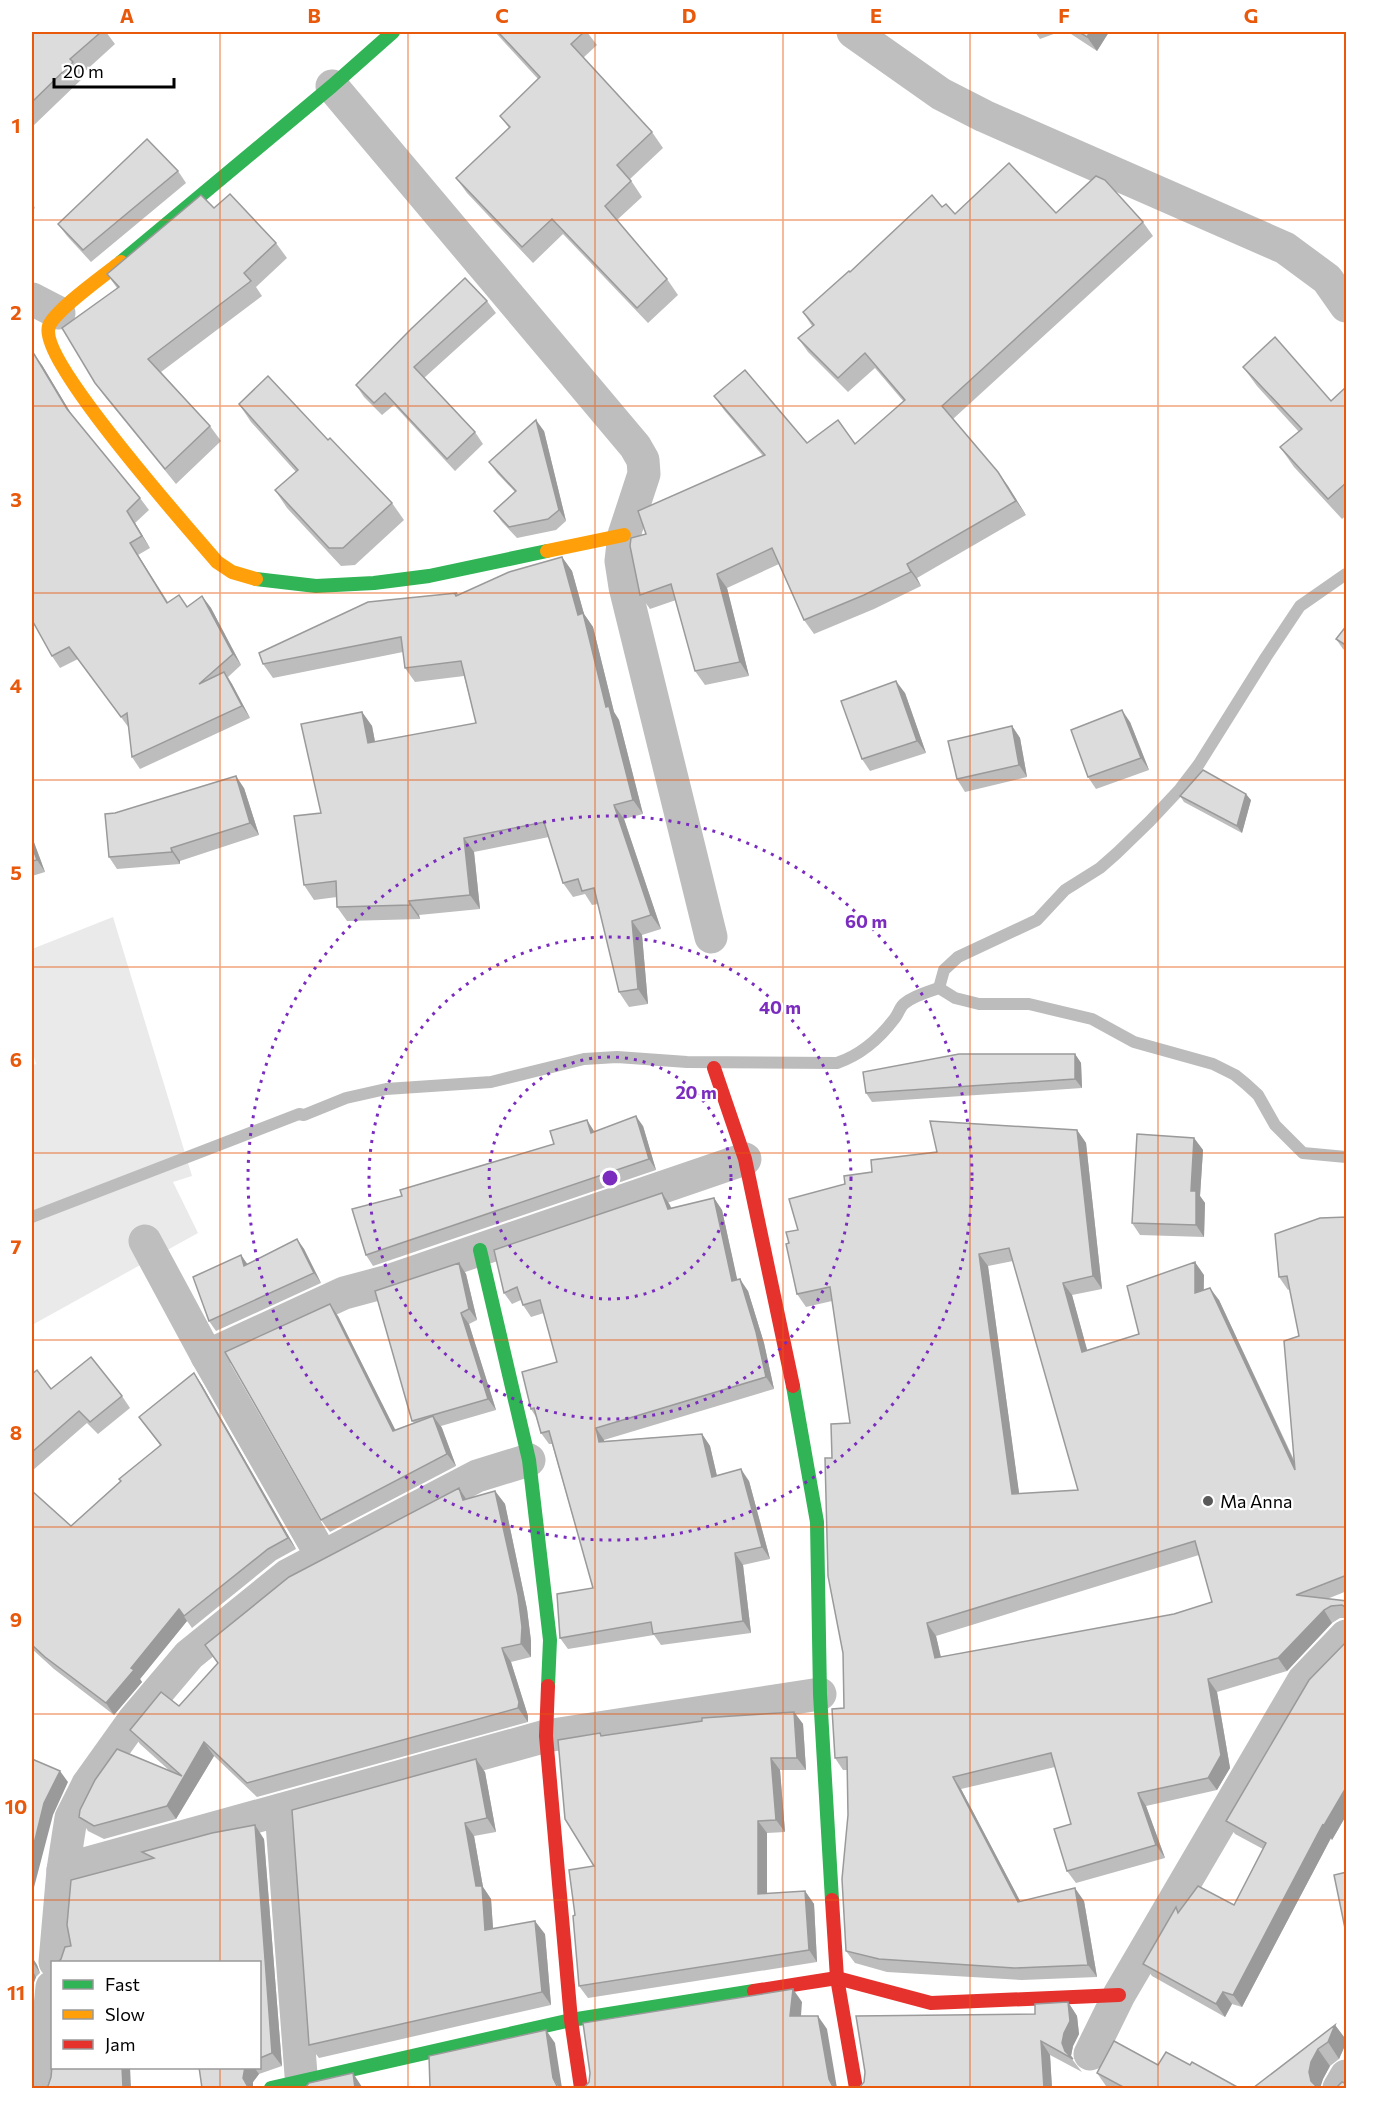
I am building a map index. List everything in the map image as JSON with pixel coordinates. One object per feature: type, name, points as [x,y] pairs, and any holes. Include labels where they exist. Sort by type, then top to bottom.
[{"type":"street","points":[[393,32],[332,86],[45,306],[49,341],[90,409],[109,435],[217,562],[232,572],[248,578],[316,586],[374,583],[429,576],[624,535]]},
{"type":"street","points":[[853,32],[941,93],[984,116],[1285,248],[1327,279],[1347,306]]},
{"type":"street","points":[[332,86],[634,446],[643,460],[644,474],[624,535],[621,561],[625,586],[711,937]]},
{"type":"street","points":[[714,1068],[745,1159],[795,1398],[817,1522],[820,1694],[837,1978],[856,2088]]},
{"type":"street","points":[[207,1356],[344,1293],[385,1282],[745,1159]]},
{"type":"street","points":[[145,1240],[207,1356],[323,1558]]},
{"type":"street","points":[[480,1250],[529,1460],[550,1640],[546,1736],[571,2020],[581,2088]]},
{"type":"street","points":[[48,1948],[71,1818],[88,1784],[133,1721],[189,1655],[288,1575],[477,1476],[529,1460]]},
{"type":"street","points":[[1090,2054],[1119,1995],[1302,1681],[1347,1636]]},
{"type":"street","points":[[63,1870],[546,1736],[820,1694]]},
{"type":"street","points":[[281,1810],[291,2086],[571,2020],[837,1978],[931,2003],[1119,1995]]},
{"type":"street","points":[[42,2088],[51,1997]]},
{"type":"street","points":[[1339,2088],[1347,2076]]},
{"type":"shaded area","points":[[113,917],[192,1176],[173,1182],[198,1233],[32,1325],[32,1065],[36,1064],[32,1049],[32,949]]},
{"type":"building","points":[[32,32],[101,32],[70,59],[73,62],[32,102]]},
{"type":"building","points":[[498,32],[584,32],[571,44],[652,132],[617,165],[631,181],[605,206],[667,279],[637,308],[552,219],[522,247],[456,178],[510,127],[500,116],[540,77]]},
{"type":"building","points":[[1079,32],[1090,32],[1087,37]]},
{"type":"building","points":[[147,139],[178,171],[83,250],[58,224]]},
{"type":"building","points":[[1009,163],[1056,213],[1096,176],[1105,180],[1143,222],[942,406],[998,472],[1016,501],[907,564],[911,572],[804,620],[772,548],[717,574],[740,662],[695,671],[671,584],[640,595],[630,546],[631,538],[646,534],[638,511],[765,455],[714,396],[745,370],[807,443],[838,420],[855,444],[905,400],[865,353],[838,378],[798,338],[814,325],[803,312],[850,272],[932,195],[942,207],[946,204],[955,214]]},
{"type":"building","points":[[230,194],[276,243],[244,273],[251,281],[148,359],[210,426],[165,469],[95,383],[62,328],[119,287],[107,274],[201,195],[214,208]]},
{"type":"building","points":[[465,278],[487,301],[414,367],[475,432],[447,459],[385,393],[374,403],[356,385]]},
{"type":"building","points":[[1275,337],[1331,401],[1347,388],[1347,482],[1328,499],[1280,447],[1302,429],[1243,367]]},
{"type":"building","points":[[34,354],[67,409],[140,498],[127,511],[142,536],[130,543],[167,603],[179,595],[187,607],[202,596],[233,654],[199,684],[224,672],[242,706],[132,757],[127,713],[121,717],[69,647],[52,656],[32,620],[32,355]]},
{"type":"building","points":[[268,376],[392,503],[343,548],[329,548],[275,490],[298,470],[239,404]]},
{"type":"building","points":[[536,420],[559,510],[548,519],[509,527],[494,511],[516,491],[489,462]]},
{"type":"building","points":[[562,557],[578,615],[583,613],[606,707],[609,706],[633,800],[614,805],[651,915],[632,921],[638,989],[619,992],[594,888],[582,891],[578,879],[563,883],[544,822],[464,838],[470,895],[409,901],[410,905],[337,907],[336,881],[304,885],[294,816],[321,813],[301,724],[362,712],[368,743],[476,723],[461,661],[405,668],[401,637],[263,664],[259,653],[368,602],[457,593],[456,596],[509,572]]},
{"type":"building","points":[[1347,625],[1347,646],[1336,639]]},
{"type":"building","points":[[896,681],[917,741],[862,759],[841,701]]},
{"type":"building","points":[[1122,710],[1141,758],[1088,777],[1071,730]]},
{"type":"building","points":[[1012,726],[1019,765],[957,779],[948,741]]},
{"type":"building","points":[[1203,770],[1246,794],[1237,826],[1180,796]]},
{"type":"building","points":[[236,776],[250,823],[171,848],[172,852],[109,857],[105,814],[115,813]]},
{"type":"building","points":[[32,846],[37,860],[32,861]]},
{"type":"building","points":[[959,1054],[1075,1054],[1075,1079],[866,1093],[863,1072]]},
{"type":"building","points":[[636,1116],[649,1159],[366,1255],[352,1209],[402,1196],[400,1190],[554,1144],[550,1131],[587,1120],[591,1133]]},
{"type":"building","points":[[930,1121],[1077,1130],[1093,1276],[1063,1283],[1082,1352],[1139,1334],[1127,1286],[1195,1262],[1195,1293],[1210,1288],[1295,1470],[1284,1341],[1299,1336],[1287,1276],[1279,1277],[1275,1234],[1320,1218],[1347,1217],[1347,1575],[1296,1595],[1347,1601],[1347,1608],[1342,1605],[1331,1606],[1324,1610],[1278,1658],[1208,1679],[1221,1755],[1208,1778],[1138,1793],[1156,1845],[1067,1871],[1054,1829],[1071,1824],[1051,1753],[953,1777],[1018,1902],[1075,1888],[1088,1965],[1014,1968],[879,1959],[846,1951],[842,1879],[848,1815],[847,1757],[835,1758],[832,1709],[844,1708],[843,1653],[828,1576],[825,1458],[832,1458],[831,1424],[850,1423],[830,1287],[797,1294],[786,1244],[789,1243],[786,1232],[798,1230],[789,1199],[845,1184],[844,1176],[872,1172],[871,1160],[937,1152]],"holes":[[[1009,1248],[1078,1490],[1012,1494],[979,1254]],[[1195,1541],[1212,1602],[1174,1614],[935,1658],[927,1623]]]},
{"type":"building","points":[[1137,1134],[1194,1138],[1191,1191],[1196,1191],[1196,1225],[1132,1223]]},
{"type":"building","points":[[662,1193],[668,1209],[714,1198],[732,1281],[740,1279],[756,1332],[766,1377],[596,1428],[599,1442],[702,1434],[712,1477],[741,1469],[762,1547],[735,1553],[743,1621],[653,1634],[651,1622],[560,1638],[557,1594],[593,1588],[549,1431],[541,1433],[534,1408],[531,1409],[522,1372],[557,1362],[540,1300],[523,1305],[517,1287],[504,1293],[494,1250]]},
{"type":"building","points":[[297,1239],[314,1273],[209,1321],[193,1277],[241,1255],[244,1266]]},
{"type":"building","points":[[459,1263],[469,1309],[461,1313],[488,1399],[412,1421],[375,1291]]},
{"type":"building","points":[[330,1304],[393,1431],[433,1416],[447,1454],[321,1520],[225,1352]]},
{"type":"building","points":[[91,1357],[122,1396],[90,1422],[79,1411],[32,1452],[32,1374],[37,1370],[51,1389]]},
{"type":"building","points":[[194,1373],[288,1538],[268,1549],[184,1616],[179,1609],[131,1668],[134,1670],[106,1703],[32,1645],[32,1491],[71,1526],[121,1481],[119,1479],[161,1445],[139,1417]]},
{"type":"building","points":[[459,1488],[463,1500],[495,1491],[518,1595],[522,1627],[521,1644],[502,1648],[519,1702],[518,1708],[247,1783],[204,1742],[167,1806],[94,1826],[79,1817],[80,1810],[95,1780],[117,1749],[182,1776],[130,1730],[161,1692],[179,1706],[218,1663],[205,1645],[289,1577]]},
{"type":"building","points":[[1347,1641],[1347,1786],[1323,1827],[1323,1824],[1233,1995],[1223,1992],[1216,2004],[1143,1964],[1176,1907],[1178,1913],[1198,1886],[1234,1905],[1266,1843],[1226,1821],[1309,1680]]},
{"type":"building","points":[[794,1712],[797,1758],[771,1758],[776,1820],[758,1821],[758,1894],[805,1891],[809,1950],[579,1986],[573,1916],[575,1915],[569,1870],[594,1866],[565,1819],[558,1740],[702,1721],[702,1718]]},
{"type":"building","points":[[32,1759],[60,1771],[44,1803],[32,1852]]},
{"type":"building","points":[[476,1759],[487,1818],[465,1823],[476,1886],[482,1886],[485,1930],[535,1921],[542,1992],[309,2045],[292,1810]]},
{"type":"building","points":[[255,1825],[272,2053],[261,2058],[261,1961],[59,1961],[65,1947],[71,1946],[67,1925],[71,1880],[154,1858],[142,1852],[212,1833]]},
{"type":"building","points":[[1347,1872],[1347,1938],[1334,1875]]},
{"type":"building","points":[[793,1989],[790,2016],[818,2016],[829,2079],[835,2088],[584,2088],[589,2082],[590,2073],[583,2023]]},
{"type":"building","points":[[1068,2002],[1070,2021],[1062,2043],[1065,2051],[1073,2059],[1041,2041],[1044,2088],[859,2088],[864,2082],[865,2072],[856,2016],[1035,2014],[1035,2004]]},
{"type":"building","points":[[1335,2025],[1328,2042],[1318,2049],[1309,2072],[1311,2081],[1317,2087],[1323,2088],[1253,2088]]},
{"type":"building","points":[[546,2030],[553,2078],[560,2088],[430,2088],[429,2056]]},
{"type":"building","points":[[1114,2041],[1158,2065],[1166,2052],[1190,2065],[1192,2062],[1239,2088],[1125,2088],[1097,2073]]},
{"type":"building","points":[[52,2069],[122,2069],[123,2088],[45,2088],[51,2077]]},
{"type":"building","points":[[199,2069],[245,2069],[243,2078],[250,2088],[202,2088]]},
{"type":"building","points":[[353,2073],[355,2088],[305,2088],[309,2083]]},
{"type":"building","points":[[1342,2082],[1347,2084],[1347,2088],[1336,2088]]},
{"type":"waterway","points":[[939,988],[944,970],[958,957],[1037,920],[1065,890],[1100,868],[1150,821],[1180,789],[1199,764],[1300,606],[1346,574]]},
{"type":"waterway","points":[[32,1217],[299,1114],[304,1115],[346,1098],[386,1089],[491,1082],[584,1059],[617,1057],[687,1062],[837,1063],[862,1051],[876,1039],[905,1003],[939,988],[955,998],[979,1004],[1029,1004],[1092,1019],[1134,1042],[1213,1064],[1235,1075],[1258,1095],[1275,1125],[1303,1153],[1346,1157]]},
{"type":"traffic: fast","points":[[121,262],[332,86],[393,32]]},
{"type":"traffic: fast","points":[[256,579],[316,586],[374,583],[429,576],[547,551]]},
{"type":"traffic: fast","points":[[480,1250],[529,1460],[550,1640],[548,1686]]},
{"type":"traffic: fast","points":[[793,1386],[817,1522],[820,1694],[832,1900]]},
{"type":"traffic: fast","points":[[271,2088],[571,2020],[754,1991]]},
{"type":"traffic: slow","points":[[121,262],[70,302],[53,319],[49,326],[52,344],[66,372],[118,444],[217,562],[232,572],[256,579]]},
{"type":"traffic: slow","points":[[547,551],[624,535]]},
{"type":"traffic: jam","points":[[714,1068],[745,1159],[793,1386]]},
{"type":"traffic: jam","points":[[548,1686],[546,1736],[571,2020],[581,2088]]},
{"type":"traffic: jam","points":[[832,1900],[837,1978],[856,2088]]},
{"type":"traffic: jam","points":[[754,1991],[837,1978],[931,2003],[1119,1995]]},
{"type":"place","name":"Ma Anna","points":[[1208,1501]]}]
